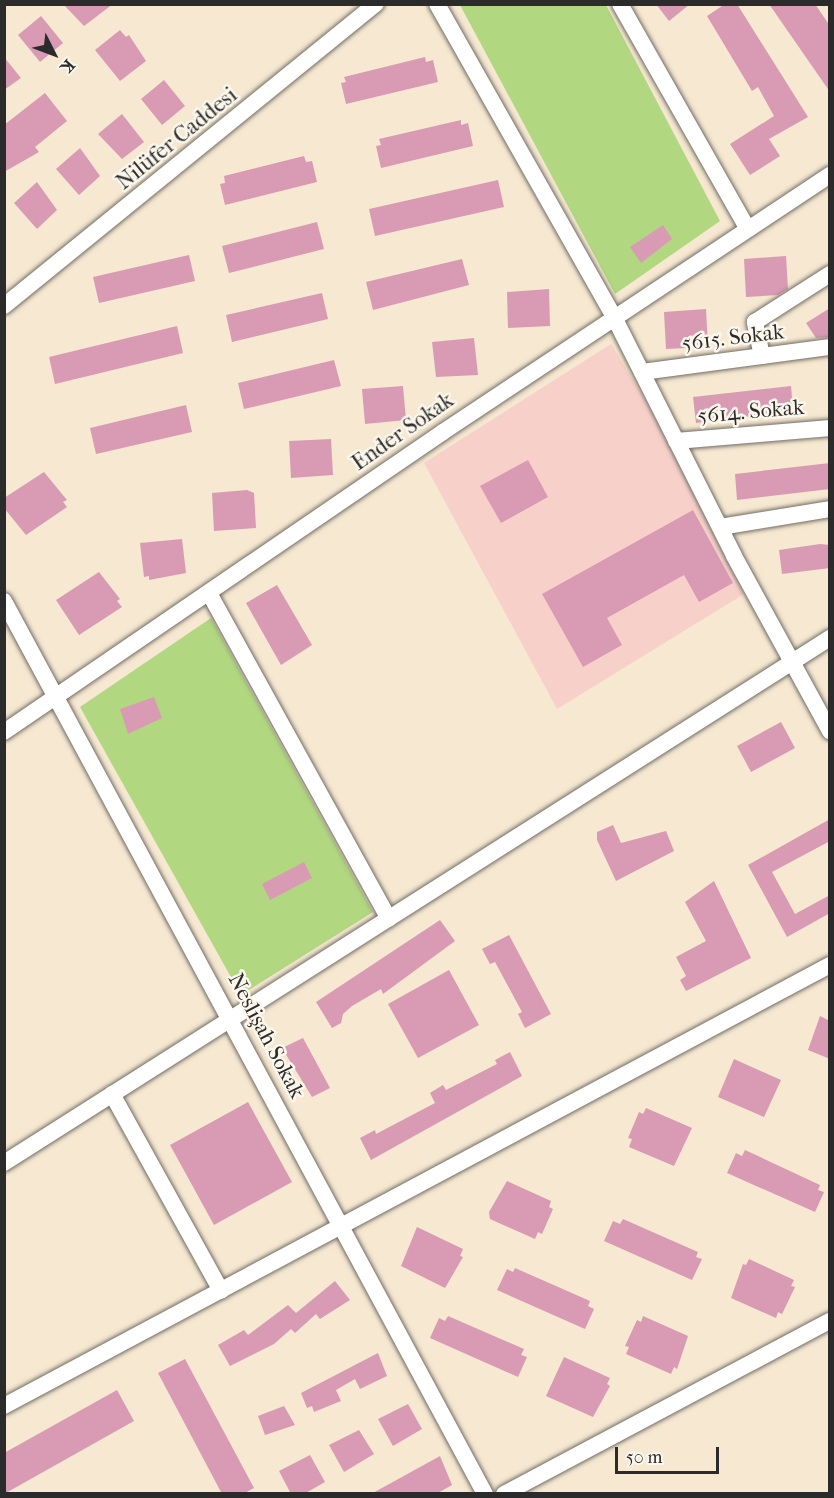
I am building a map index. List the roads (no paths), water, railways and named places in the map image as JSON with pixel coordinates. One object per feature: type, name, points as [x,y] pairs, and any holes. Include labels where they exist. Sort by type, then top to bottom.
[{"type":"street","name":"Nilüfer Caddesi","points":[[4,306],[376,4]]},
{"type":"street","points":[[437,4],[614,317],[720,528],[830,730]]},
{"type":"street","points":[[620,4],[747,228]]},
{"type":"street","name":"Ender Sokak","points":[[4,732],[614,317],[830,175]]},
{"type":"street","points":[[762,356],[755,322],[830,274]]},
{"type":"street","name":"5615. Sokak","points":[[642,372],[830,348]]},
{"type":"street","name":"5614. Sokak","points":[[676,441],[830,428]]},
{"type":"street","points":[[720,528],[830,509]]},
{"type":"street","points":[[209,593],[390,919]]},
{"type":"street","name":"Neslişah Sokak","points":[[4,602],[485,1494]]},
{"type":"street","points":[[4,1162],[830,638]]},
{"type":"street","points":[[4,1406],[830,965]]},
{"type":"street","points":[[112,1094],[221,1291]]},
{"type":"street","points":[[504,1494],[830,1321]]}]
